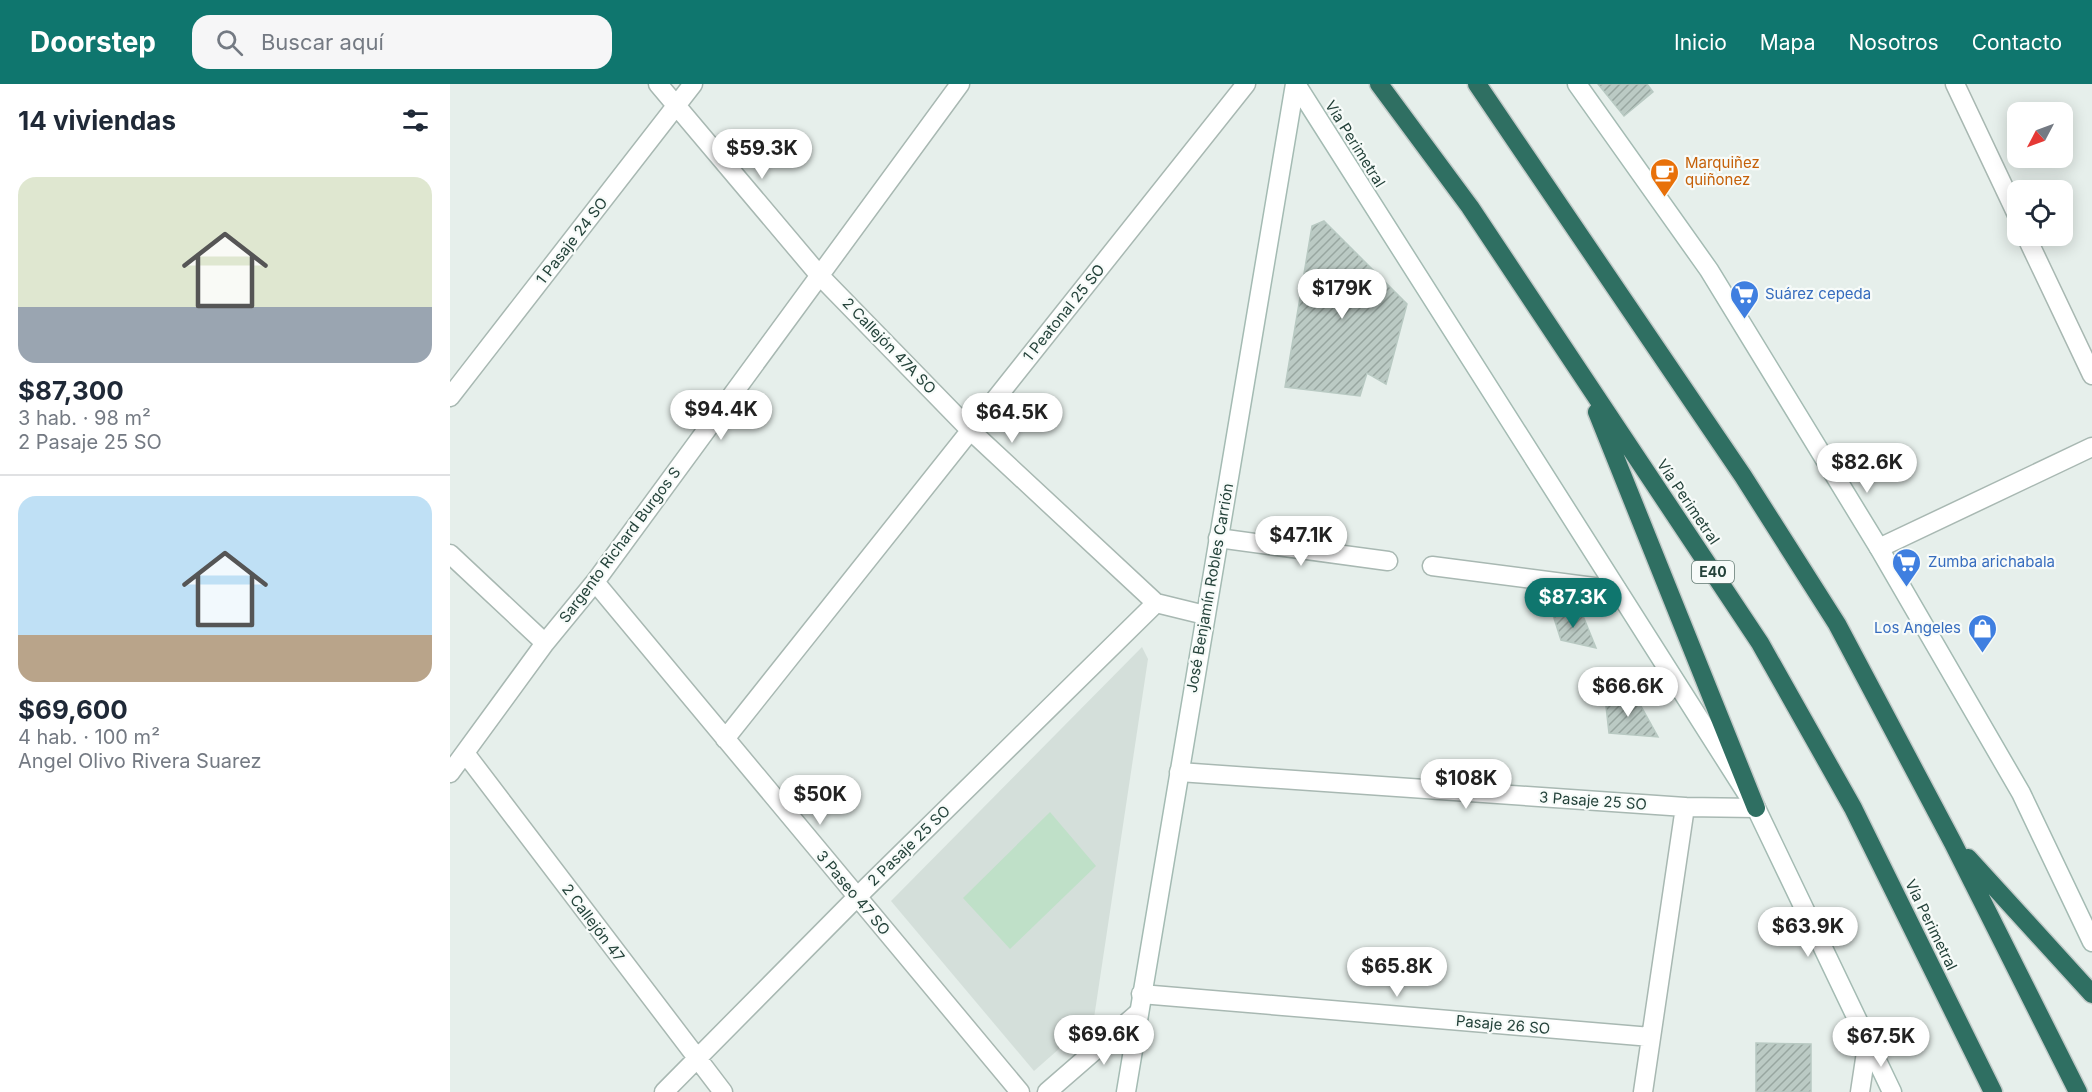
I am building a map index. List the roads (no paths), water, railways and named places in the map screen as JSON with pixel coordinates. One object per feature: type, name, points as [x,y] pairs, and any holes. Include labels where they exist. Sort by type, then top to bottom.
[{"type":"highway","name":"Vía Perimetral","points":[[1379,84],[1470,207],[1760,643],[1853,808],[1993,1092]]},
{"type":"highway","points":[[1477,84],[1736,466],[1831,614],[1953,843],[2078,1092]]},
{"type":"highway","points":[[1584,380],[1756,808]]},
{"type":"highway","points":[[1953,843],[2092,994]]},
{"type":"street","name":"2 Callejón 47A SO","points":[[658,84],[820,276],[970,430],[1156,603],[1205,615]]},
{"type":"street","name":"1 Pasaje 24 SO","points":[[450,397],[693,84]]},
{"type":"street","name":"Sargento Richard Burgos S","points":[[450,773],[545,643],[595,582],[960,84]]},
{"type":"street","name":"1 Peatonal 25 SO","points":[[725,739],[1246,84]]},
{"type":"street","name":"José Benjamín Robles Carrión","points":[[1126,1092],[1295,84]]},
{"type":"street","name":"Vía Perimetral","points":[[1295,84],[1756,808],[1892,1092]]},
{"type":"street","points":[[1577,84],[1709,270],[1879,548],[2021,793],[2092,942]]},
{"type":"street","points":[[1955,84],[2007,194]]},
{"type":"street","points":[[2031,246],[2092,375]]},
{"type":"street","points":[[1879,548],[2092,447]]},
{"type":"street","points":[[1218,538],[1388,561]]},
{"type":"street","points":[[450,554],[545,643]]},
{"type":"street","points":[[1432,566],[1617,590]]},
{"type":"street","name":"3 Paseo 47 SO","points":[[595,582],[1020,1092]]},
{"type":"street","name":"2 Pasaje 25 SO","points":[[664,1092],[857,897],[1156,603]]},
{"type":"street","name":"2 Callejón 47","points":[[465,753],[723,1092]]},
{"type":"street","name":"3 Pasaje 25 SO","points":[[1179,772],[1685,807],[1756,808]]},
{"type":"street","points":[[1643,1092],[1685,807]]},
{"type":"street","name":"Pasaje 26 SO","points":[[1141,994],[1651,1037]]},
{"type":"street","points":[[1047,1092],[1138,1013]]},
{"type":"street","points":[[1860,1092],[1868,1039]]},
{"type":"place","name":"Marquiñez quiñonez","points":[[1664,198]]},
{"type":"place","name":"Suárez cepeda","points":[[1744,320]]},
{"type":"place","name":"Zumba arichabala","points":[[1907,588]]},
{"type":"place","name":"Los Angeles","points":[[1982,654]]}]
